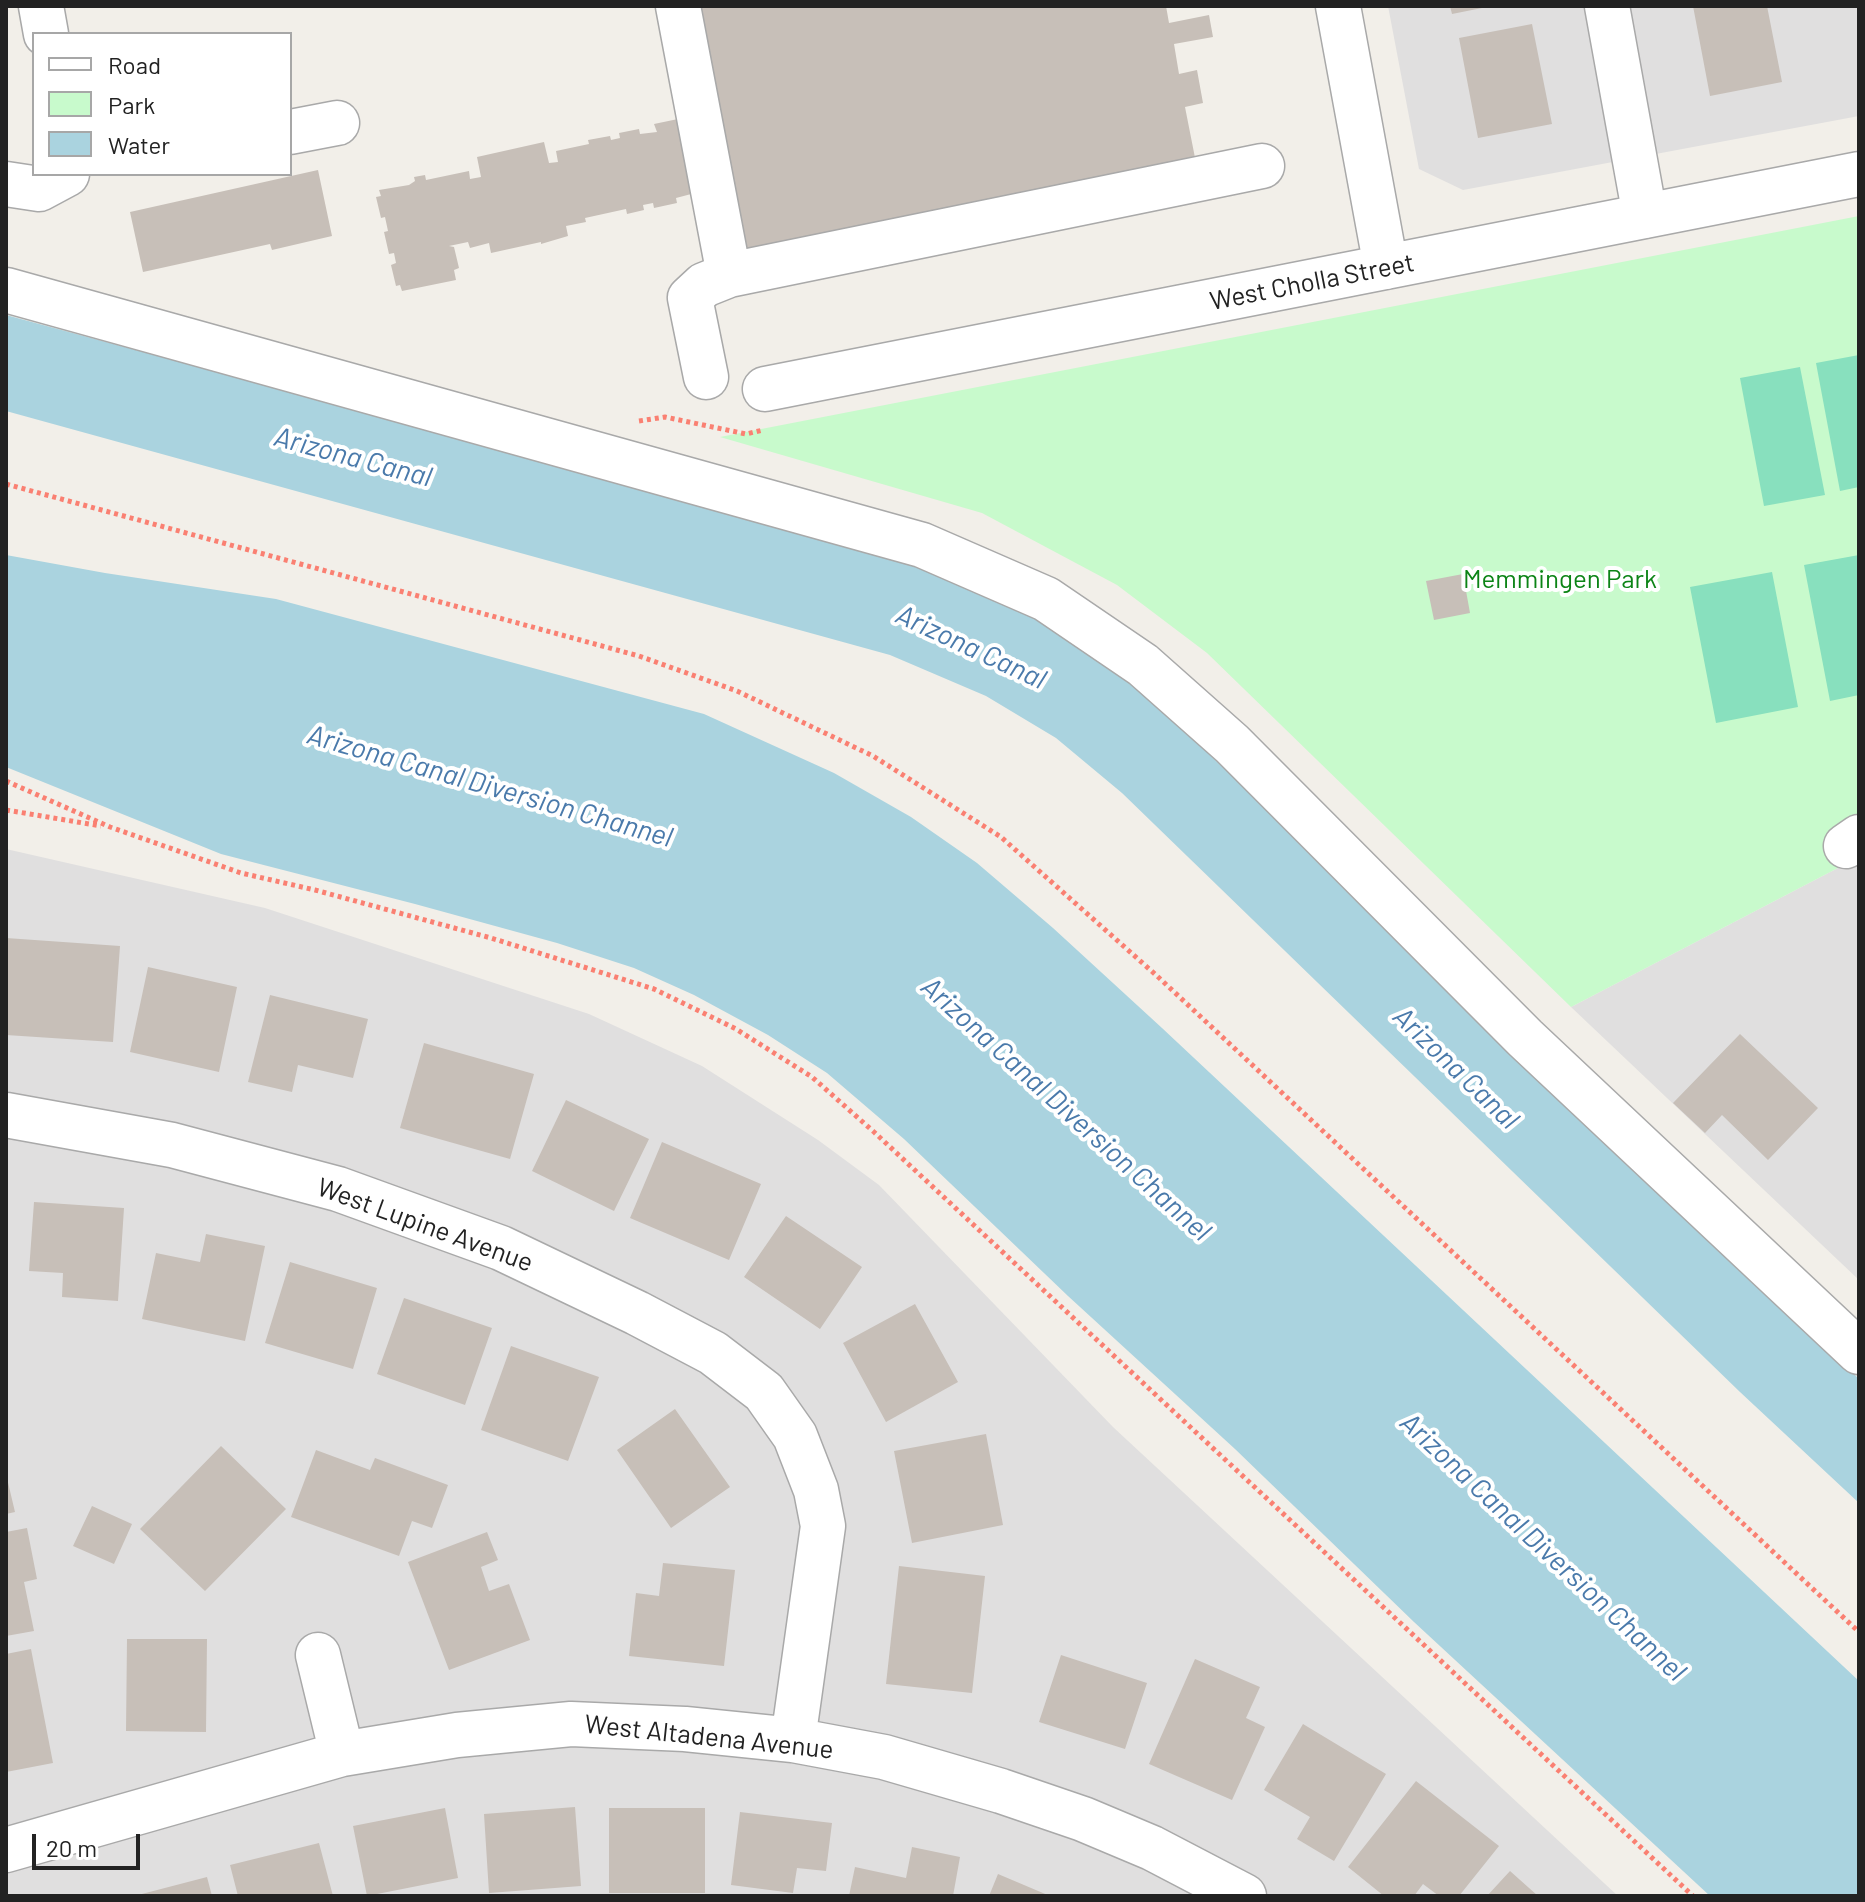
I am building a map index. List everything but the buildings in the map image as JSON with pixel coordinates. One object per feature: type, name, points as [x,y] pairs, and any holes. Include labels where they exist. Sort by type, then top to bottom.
[{"type":"street","points":[[41,6],[46,32]]},
{"type":"street","points":[[678,6],[729,275]]},
{"type":"street","points":[[1338,6],[1386,267]]},
{"type":"street","points":[[1607,6],[1645,216]]},
{"type":"street","points":[[292,132],[337,123]]},
{"type":"street","points":[[706,377],[690,298],[704,285],[729,275],[1262,166]]},
{"type":"street","name":"West Cholla Street","points":[[765,389],[1859,174]]},
{"type":"street","points":[[6,184],[39,189],[63,176]]},
{"type":"street","points":[[6,290],[922,545],[1046,599],[1143,665],[1232,744],[1525,1038],[1859,1352]]},
{"type":"street","name":"West Lupine Avenue","points":[[6,1115],[172,1145],[338,1189],[501,1248],[713,1353],[764,1392],[795,1436],[816,1490],[823,1526],[793,1740]]},
{"type":"street","points":[[318,1655],[342,1754]]},
{"type":"street","name":"West Altadena Avenue","points":[[6,1850],[342,1754],[457,1735],[571,1724],[685,1729],[793,1740],[884,1757],[1083,1819],[1152,1848],[1244,1896]]},
{"type":"path","points":[[626,419],[641,422],[665,417],[746,434],[774,428],[765,389]]},
{"type":"path","points":[[6,484],[639,656],[737,691],[873,756],[1001,837],[1167,986],[1859,1632]]},
{"type":"path","points":[[6,781],[110,827],[241,873],[491,938],[654,989],[736,1029],[812,1077],[886,1142],[1693,1896]]},
{"type":"path","points":[[6,810],[110,827]]},
{"type":"shaded area","points":[[1388,6],[1859,6],[1859,116],[1463,190],[1419,169]]},
{"type":"shaded area","points":[[6,849],[265,908],[589,1014],[702,1066],[818,1140],[879,1185],[1113,1427],[1618,1896],[6,1896]]},
{"type":"shaded area","points":[[1859,857],[1859,1280],[1571,1007]]},
{"type":"green space","name":"Memmingen Park","points":[[1859,216],[1859,857],[1571,1007],[1207,653],[1117,585],[982,513],[720,437]]},
{"type":"green space","points":[[1859,355],[1859,487],[1840,491],[1816,363]]},
{"type":"green space","points":[[1800,367],[1825,495],[1764,506],[1740,378]]},
{"type":"green space","points":[[1859,555],[1859,695],[1830,701],[1804,565]]},
{"type":"green space","points":[[1772,572],[1798,707],[1716,723],[1690,587]]},
{"type":"water","name":"Arizona Canal","points":[[6,315],[821,535],[943,575],[1062,632],[1157,704],[1859,1379],[1859,1503],[1740,1392],[1122,793],[1056,738],[986,696],[890,655],[6,411]]},
{"type":"water","name":"Arizona Canal Diversion Channel","points":[[6,555],[276,599],[704,714],[834,773],[911,817],[977,863],[1162,1028],[1859,1681],[1859,1896],[1710,1896],[1414,1622],[1235,1449],[1068,1296],[904,1139],[827,1073],[768,1035],[694,995],[634,968],[557,943],[221,854],[6,767]]}]
